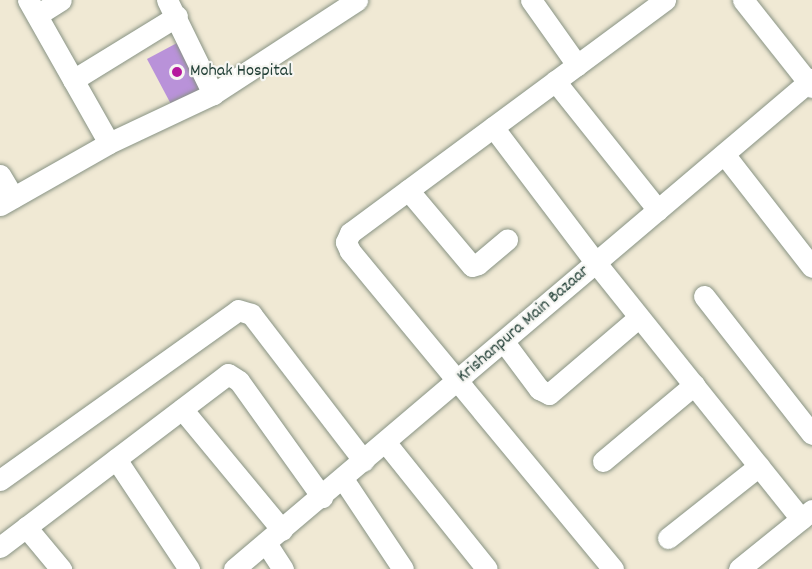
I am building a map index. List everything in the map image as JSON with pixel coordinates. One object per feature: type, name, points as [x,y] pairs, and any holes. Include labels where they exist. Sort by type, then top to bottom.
[{"type":"street","points":[[61,0],[32,8],[109,143]]},
{"type":"street","points":[[0,175],[7,201],[109,143],[213,94],[323,9],[357,0]]},
{"type":"street","points":[[531,0],[577,65]]},
{"type":"street","points":[[613,569],[350,251],[346,242],[350,233],[665,0]]},
{"type":"street","points":[[743,0],[811,83]]},
{"type":"street","points":[[73,80],[172,8],[213,94]]},
{"type":"street","points":[[555,81],[658,210]]},
{"type":"street","name":"Krishanpura Main Bazaar","points":[[234,569],[811,83]]},
{"type":"street","points":[[493,127],[596,263],[759,466],[806,514],[762,562],[739,569]]},
{"type":"street","points":[[724,154],[812,267]]},
{"type":"street","points":[[408,190],[472,266],[478,264],[507,240]]},
{"type":"street","points":[[704,296],[812,434]]},
{"type":"street","points":[[2,474],[238,310],[250,314],[364,461]]},
{"type":"street","points":[[504,342],[539,389],[549,394],[639,317]]},
{"type":"street","points":[[0,548],[228,374],[233,375],[322,497]]},
{"type":"street","points":[[603,461],[694,385]]},
{"type":"street","points":[[182,409],[274,536],[283,569]]},
{"type":"street","points":[[386,443],[488,569]]},
{"type":"street","points":[[116,459],[189,569]]},
{"type":"street","points":[[668,538],[759,466]]},
{"type":"street","points":[[343,479],[403,569]]},
{"type":"street","points":[[26,527],[61,569]]},
{"type":"building","points":[[177,43],[204,94],[174,110],[147,59]]},
{"type":"place","name":"Mohak Hospital","points":[[177,72]]}]
